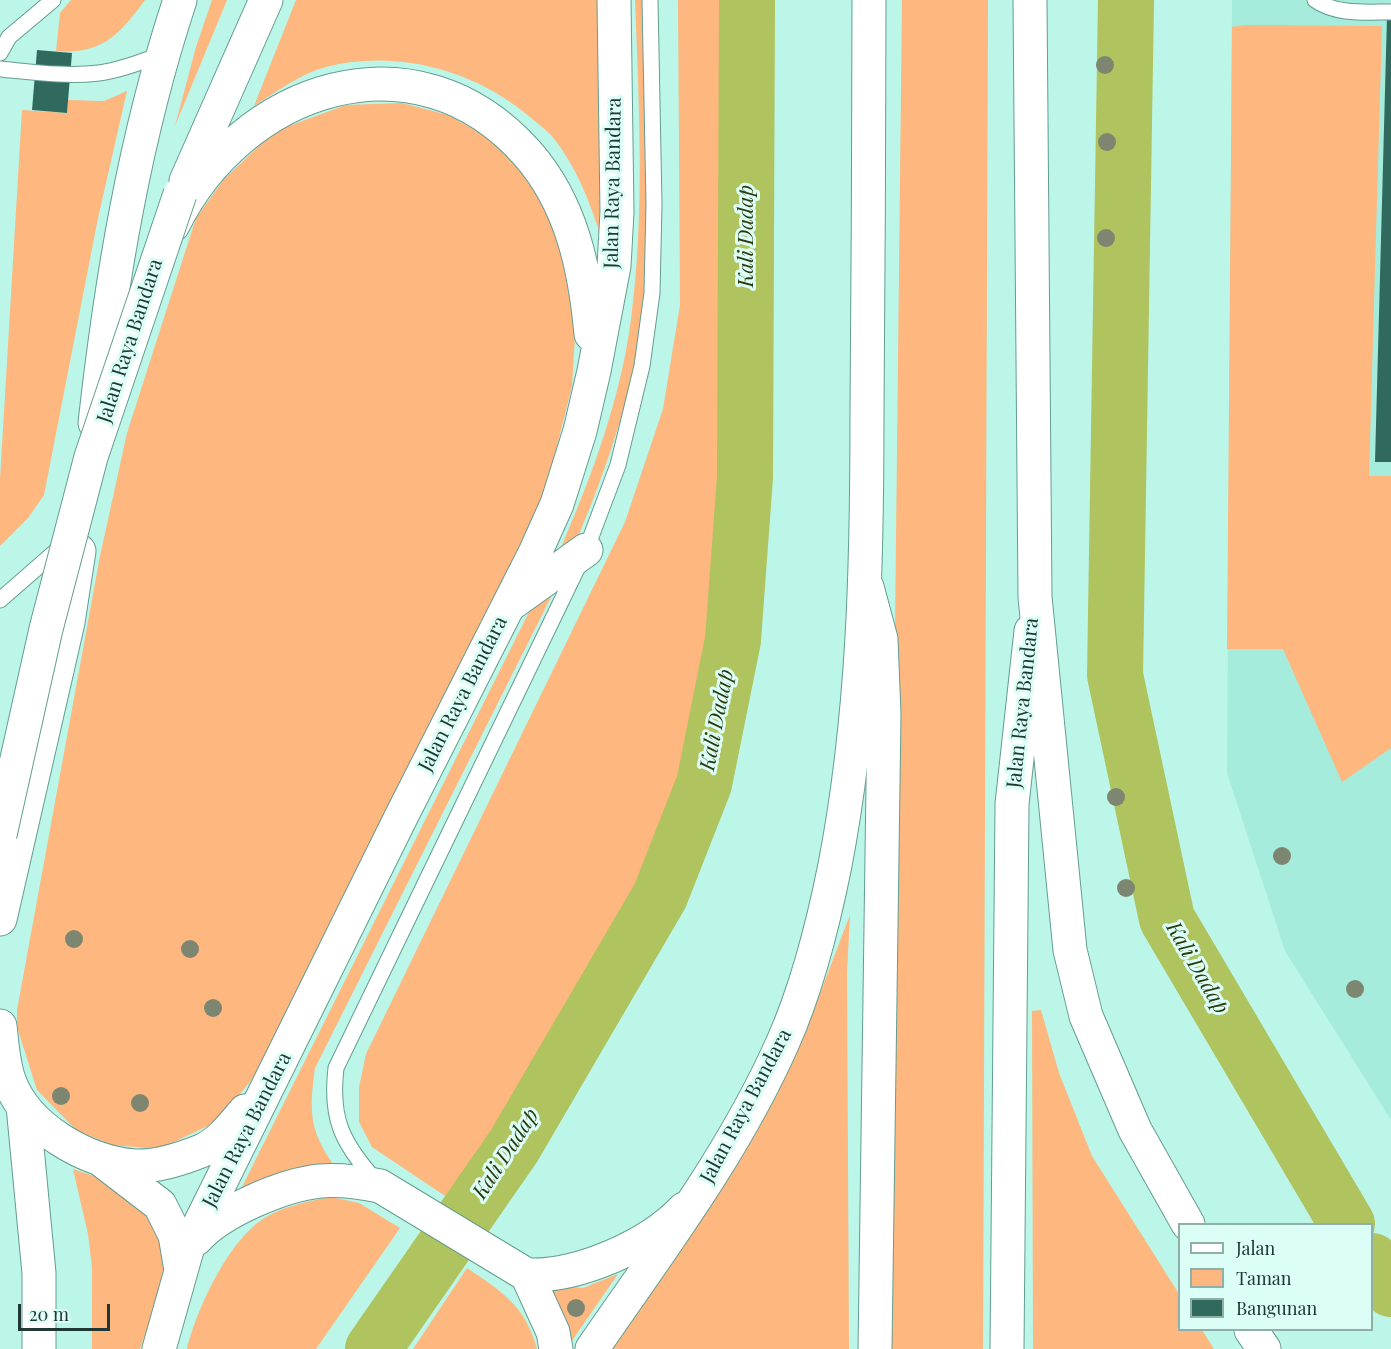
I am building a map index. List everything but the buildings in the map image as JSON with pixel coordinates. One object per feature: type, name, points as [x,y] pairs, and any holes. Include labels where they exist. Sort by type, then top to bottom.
[{"type":"street","points":[[0,919],[68,622],[83,526],[113,276],[162,54],[180,0]]},
{"type":"street","name":"Jalan Raya Bandara","points":[[0,835],[46,629],[91,457],[180,194],[266,0]]},
{"type":"street","name":"Jalan Raya Bandara","points":[[159,1349],[184,1261],[401,817],[508,606],[556,504],[580,431],[614,266],[617,212],[614,0]]},
{"type":"street","name":"Jalan Raya Bandara","points":[[592,1349],[702,1191],[740,1125],[783,1042],[808,973],[829,894],[845,811],[858,707],[867,585],[869,0]]},
{"type":"street","name":"Jalan Raya Bandara","points":[[1030,0],[1035,597],[1070,950],[1086,1016],[1095,1037],[1136,1130],[1187,1223]]},
{"type":"street","points":[[96,415],[164,244],[194,188],[230,145],[280,109],[332,89],[361,85],[388,85],[448,98],[477,112],[502,129],[528,154],[567,217],[579,250],[587,291],[594,371]]},
{"type":"street","points":[[508,606],[586,550]]},
{"type":"street","name":"Jalan Raya Bandara","points":[[867,585],[881,639],[884,714],[875,1349]]},
{"type":"street","name":"Jalan Raya Bandara","points":[[1007,1349],[1012,804],[1035,597]]},
{"type":"street","points":[[0,1026],[9,1080],[23,1106],[49,1131],[99,1158],[160,1205],[175,1235],[184,1261]]},
{"type":"street","points":[[99,1158],[135,1166],[152,1165],[203,1150],[220,1139],[245,1111],[288,1048]]},
{"type":"street","points":[[23,1106],[39,1273],[39,1349]]},
{"type":"street","points":[[184,1261],[211,1226],[270,1194],[319,1181],[352,1181],[386,1190],[521,1271],[570,1272],[653,1236],[677,1217],[702,1191]]},
{"type":"street","points":[[521,1271],[553,1332],[556,1349]]},
{"type":"street","points":[[1252,1331],[1264,1349]]},
{"type":"lane","points":[[0,53],[9,37],[53,0]]},
{"type":"lane","points":[[386,1190],[356,1159],[337,1118],[333,1098],[336,1068],[586,550],[618,465],[642,366],[652,293],[654,204],[650,0]]},
{"type":"lane","points":[[1315,0],[1327,8],[1391,12]]},
{"type":"lane","points":[[0,69],[98,73],[129,67],[162,54]]},
{"type":"lane","points":[[0,600],[83,526]]},
{"type":"shaded area","points":[[1232,0],[1391,0],[1391,1120],[1285,951],[1227,773]]},
{"type":"green space","points":[[71,0],[145,0],[118,32],[98,46],[86,50],[56,51],[60,13]]},
{"type":"green space","points":[[212,0],[227,0],[175,126],[196,47]]},
{"type":"green space","points":[[296,0],[599,0],[605,249],[590,204],[577,175],[551,135],[508,101],[460,76],[407,63],[353,62],[326,67],[307,74],[254,106]]},
{"type":"green space","points":[[635,0],[645,0],[648,202],[641,323],[623,412],[594,498],[571,554],[562,545],[613,406],[631,319],[639,200]]},
{"type":"green space","points":[[678,0],[740,0],[738,477],[726,637],[696,781],[651,891],[507,1132],[457,1204],[372,1147],[359,1122],[359,1087],[366,1054],[625,522],[663,409],[680,305]]},
{"type":"green space","points":[[902,0],[988,0],[983,1349],[887,1349]]},
{"type":"green space","points":[[1245,25],[1382,26],[1369,476],[1391,476],[1391,748],[1342,782],[1283,649],[1227,649],[1232,27]]},
{"type":"green space","points":[[127,91],[98,218],[44,495],[28,518],[0,546],[0,479],[22,110],[67,113],[68,100],[104,101]]},
{"type":"green space","points":[[402,103],[448,115],[495,141],[537,191],[563,236],[576,319],[572,386],[544,498],[511,572],[255,1076],[216,1122],[159,1149],[112,1145],[76,1130],[37,1090],[17,1027],[17,1010],[100,556],[127,433],[196,218],[224,179],[275,131],[346,105]]},
{"type":"green space","points":[[553,593],[315,1068],[312,1097],[313,1121],[320,1143],[336,1168],[294,1168],[238,1195],[532,606]]},
{"type":"green space","points":[[850,915],[847,973],[849,1349],[612,1349],[705,1215],[769,1106],[816,1004]]},
{"type":"green space","points":[[1041,1010],[1059,1073],[1092,1156],[1178,1292],[1178,1331],[1203,1331],[1214,1349],[1033,1349],[1032,1011]]},
{"type":"green space","points":[[73,1169],[109,1181],[155,1218],[166,1259],[163,1283],[140,1349],[92,1349],[92,1267],[88,1234]]},
{"type":"green space","points":[[331,1197],[359,1203],[400,1228],[316,1349],[187,1349],[198,1314],[216,1276],[239,1241],[252,1227],[281,1210]]},
{"type":"green space","points":[[467,1268],[511,1301],[519,1310],[537,1349],[413,1349]]},
{"type":"green space","points":[[618,1274],[569,1345],[562,1312],[544,1284],[583,1288]]},
{"type":"waterway","name":"Kali Dadap","points":[[373,1349],[514,1146],[660,896],[704,784],[733,640],[745,477],[747,0]]},
{"type":"waterway","name":"Kali Dadap","points":[[1126,0],[1115,675],[1167,919],[1346,1223]]},
{"type":"waterway","name":"Kali Dadap","points":[[1373,1262],[1391,1289]]}]
